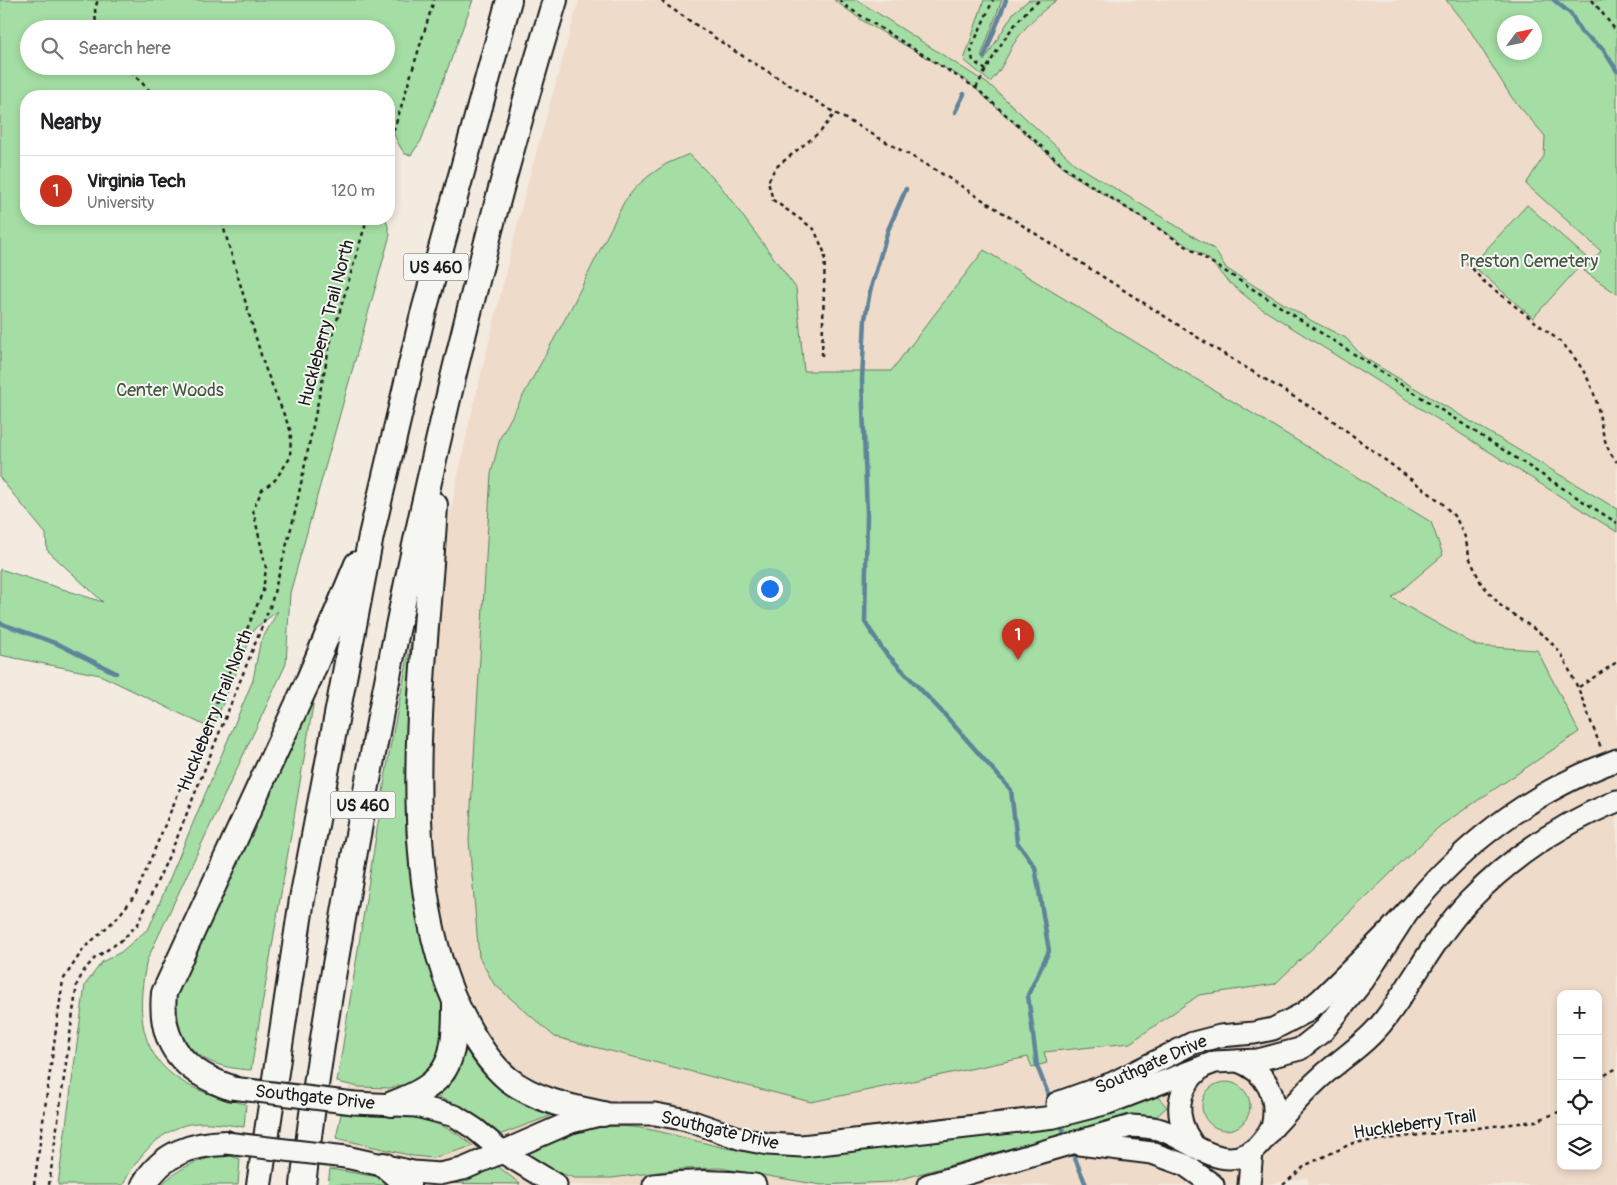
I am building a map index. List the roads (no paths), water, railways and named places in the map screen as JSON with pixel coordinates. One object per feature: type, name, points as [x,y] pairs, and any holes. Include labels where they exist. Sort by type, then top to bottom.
[{"type":"highway","name":"US 460","points":[[259,1185],[302,899],[371,536],[422,318],[509,0]]},
{"type":"highway","name":"US 460","points":[[303,1185],[342,921],[377,727],[439,428],[522,108],[554,0]]},
{"type":"highway","points":[[439,428],[419,771],[420,824],[431,920],[455,1004],[479,1047],[508,1079],[543,1098],[603,1114]]},
{"type":"highway","points":[[232,1088],[210,1081],[194,1071],[182,1059],[164,1026],[164,993],[309,680],[348,582],[371,536]]},
{"type":"highway","points":[[392,1104],[429,1088],[447,1066],[455,1039],[455,1004]]},
{"type":"highway","points":[[144,1185],[161,1163],[174,1154],[202,1144],[226,1143]]},
{"type":"highway","points":[[384,1165],[408,1185]]},
{"type":"main road","name":"Southgate Drive","points":[[973,1127],[1040,1108],[1113,1083],[1193,1043],[1220,1036],[1273,1029],[1290,1021],[1320,1000],[1458,858],[1509,816],[1565,783],[1612,762]]},
{"type":"main road","points":[[928,1185],[1131,1126],[1162,1130],[1195,1145],[1205,1153],[1221,1158],[1237,1157],[1252,1151],[1264,1141],[1272,1128],[1320,1078],[1378,1027],[1443,932],[1489,881],[1550,835],[1591,812],[1617,801]]},
{"type":"main road","name":"Southgate Drive","points":[[226,1143],[346,1157],[413,1172],[439,1174],[463,1169],[504,1153],[571,1122],[603,1114],[655,1114],[687,1120],[742,1139],[768,1144],[802,1146],[973,1127],[1063,1114],[1108,1103],[1215,1062],[1258,1060],[1288,1054],[1312,1042],[1363,981],[1408,911]]},
{"type":"main road","points":[[1238,1061],[1252,1066],[1268,1083],[1274,1097],[1276,1113],[1272,1128]]},
{"type":"main road","name":"Southgate Drive","points":[[1202,1068],[1191,1077],[1183,1089],[1179,1103],[1179,1117],[1184,1131],[1195,1145],[1214,1185]]},
{"type":"main road","name":"Southgate Drive","points":[[232,1088],[354,1103],[392,1104],[431,1109],[455,1116],[475,1129],[504,1153],[556,1185]]},
{"type":"main road","points":[[1072,1143],[1152,1153],[1186,1165],[1214,1185]]},
{"type":"main road","points":[[1249,1185],[1252,1151]]},
{"type":"main road","points":[[654,1185],[686,1180],[722,1180],[755,1185]]},
{"type":"waterway","points":[[984,57],[1006,0]]},
{"type":"waterway","points":[[1554,0],[1571,14],[1581,32],[1603,49],[1617,71]]},
{"type":"waterway","points":[[955,112],[964,94]]},
{"type":"waterway","points":[[906,189],[888,230],[870,291],[865,319],[862,380],[867,513],[865,622],[883,650],[944,714],[1011,790],[1017,842],[1035,867],[1049,951],[1028,995],[1037,1066],[1049,1096]]},
{"type":"waterway","points":[[0,623],[58,644],[116,673]]},
{"type":"waterway","points":[[1061,1126],[1064,1132]]},
{"type":"waterway","points":[[1074,1156],[1086,1185]]},
{"type":"place","name":"Virginia Tech","points":[[1018,660]]},
{"type":"park label","name":"Preston Cemetery","points":[[1529,261]]},
{"type":"park label","name":"Center Woods","points":[[170,390]]}]
